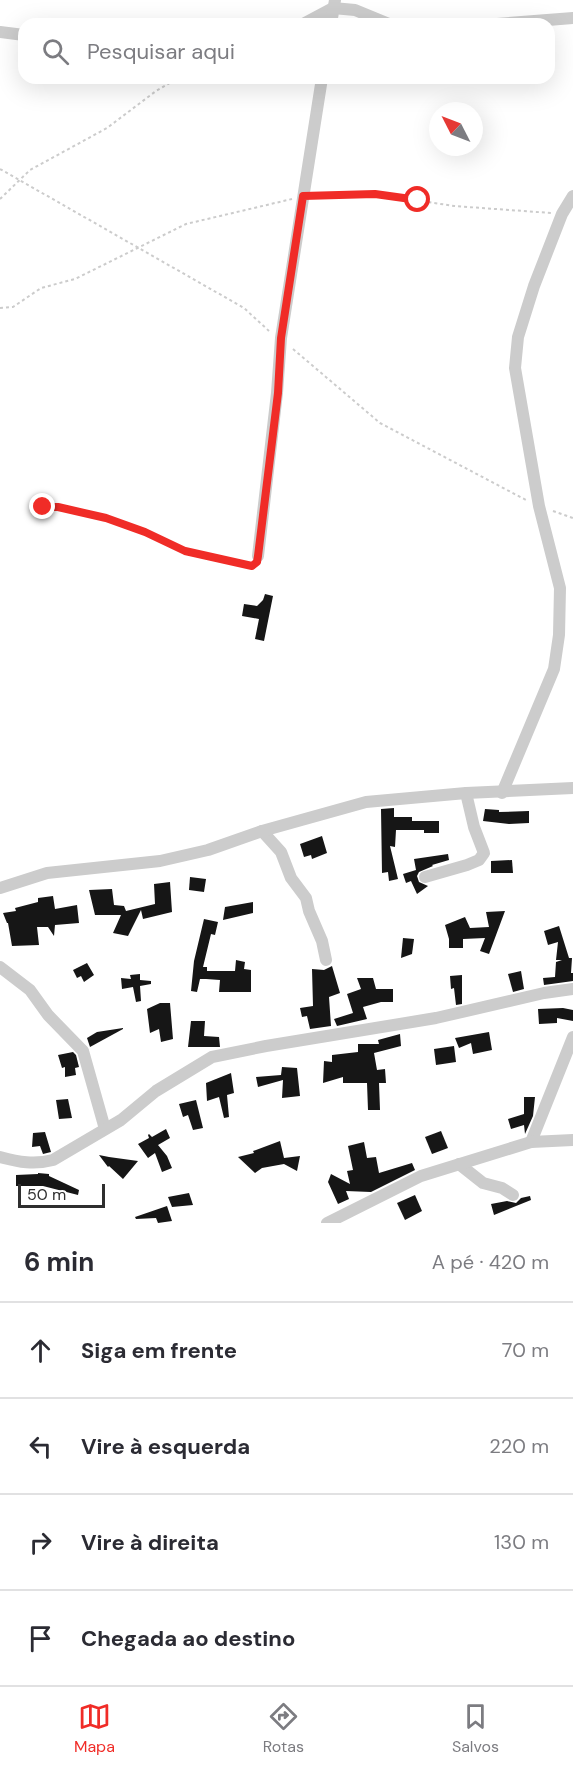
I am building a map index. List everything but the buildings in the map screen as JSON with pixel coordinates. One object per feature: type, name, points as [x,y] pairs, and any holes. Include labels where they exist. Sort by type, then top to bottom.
[{"type":"street","points":[[312,18],[334,4],[374,18]]},
{"type":"street","points":[[555,19],[573,18]]},
{"type":"street","points":[[0,32],[18,34]]},
{"type":"street","points":[[258,556],[278,393],[281,338],[321,84]]},
{"type":"street","points":[[502,793],[554,669],[559,635],[560,588],[539,506],[515,368],[518,337],[534,286],[562,214],[573,196]]},
{"type":"street","points":[[0,888],[47,873],[160,861],[208,850],[262,831],[366,802],[466,793],[573,788]]},
{"type":"street","points":[[425,876],[468,865],[479,860],[484,853],[474,827],[466,793]]},
{"type":"street","points":[[262,831],[281,852],[291,878],[306,898],[322,941],[326,960]]},
{"type":"street","points":[[0,967],[30,990],[48,1015],[83,1052],[105,1129]]},
{"type":"street","points":[[0,1157],[26,1163],[53,1160],[121,1120],[156,1091],[212,1057],[384,1025],[436,1018],[544,993],[573,989]]},
{"type":"street","points":[[531,1142],[573,1037]]},
{"type":"street","points":[[327,1223],[421,1176],[531,1142],[573,1140]]},
{"type":"street","points":[[459,1164],[483,1183],[502,1188],[513,1195]]},
{"type":"path","points":[[0,199],[30,170],[107,128],[168,84]]},
{"type":"path","points":[[0,308],[12,307],[41,288],[75,279],[186,224],[303,196],[375,194],[454,206],[562,214]]},
{"type":"path","points":[[43,507],[58,507],[106,518],[145,532],[185,551],[219,560],[252,566],[257,562],[258,556]]},
{"type":"route","points":[[43,507],[72,509],[106,518],[145,532],[185,551],[219,560],[252,566],[257,562],[278,393],[281,338],[303,196],[375,194],[418,200]]}]
